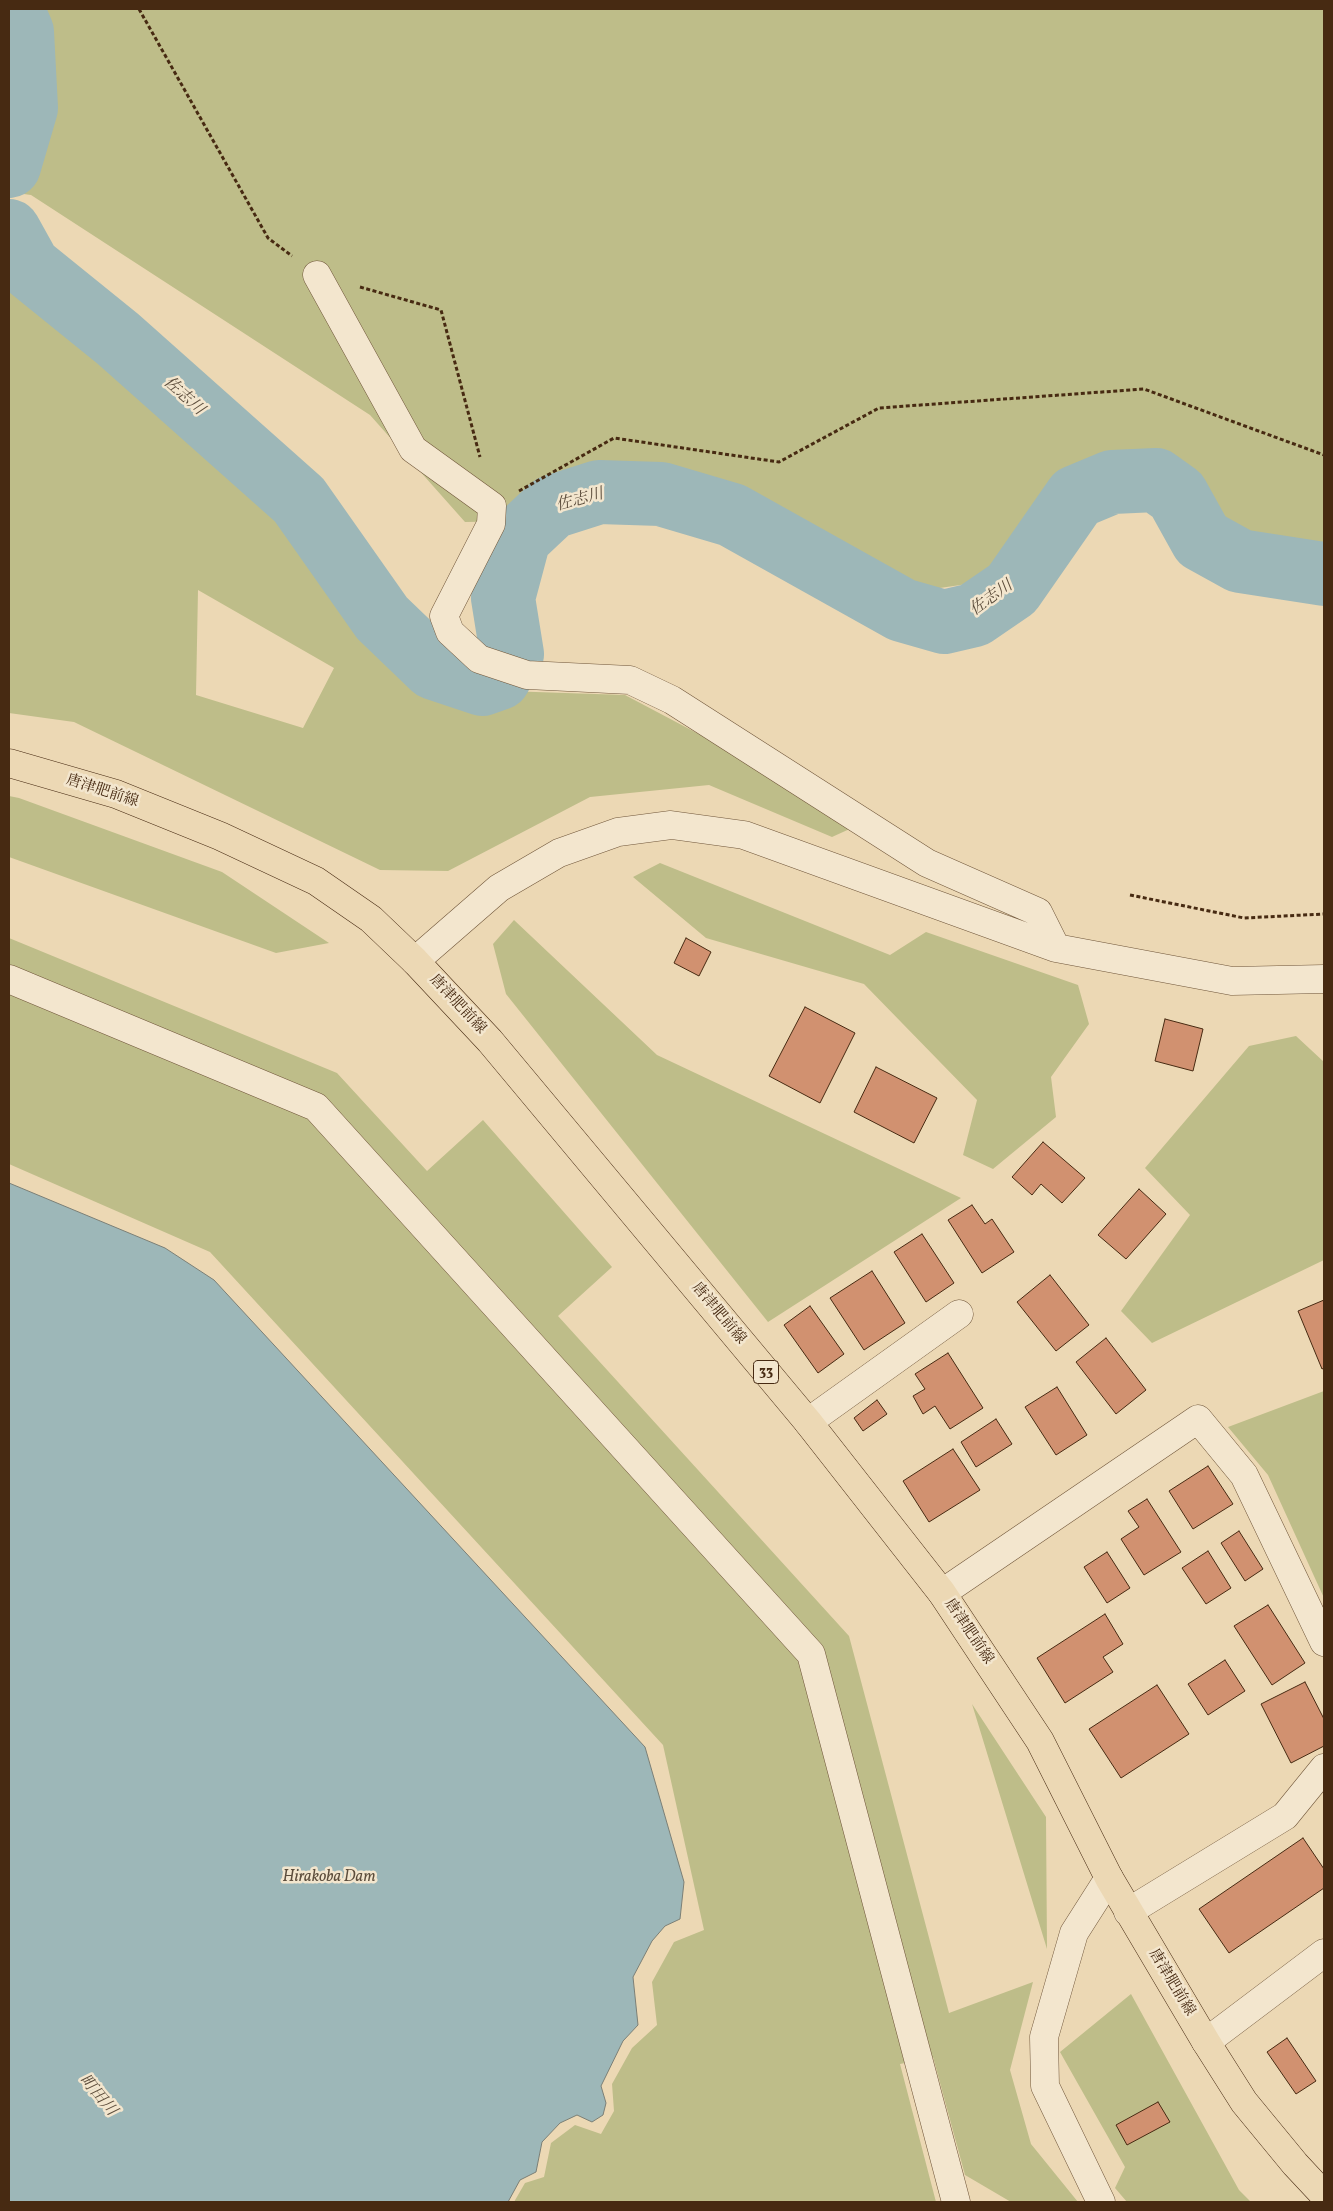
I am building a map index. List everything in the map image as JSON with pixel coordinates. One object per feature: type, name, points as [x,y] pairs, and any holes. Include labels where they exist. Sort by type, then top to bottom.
[{"type":"main road","name":"唐津肥前線","points":[[9,763],[116,794],[220,836],[316,881],[371,919],[415,961],[490,1041],[808,1422],[942,1593],[1040,1741],[1128,1912],[1244,2102],[1295,2164],[1324,2195]]},
{"type":"street","points":[[317,275],[412,449],[492,506],[491,524],[444,616],[450,632],[479,659],[526,675],[630,680],[672,700],[927,863],[1038,912],[1056,948]]},
{"type":"street","points":[[415,961],[499,888],[559,853],[618,832],[671,824],[744,834],[1056,948],[1232,981],[1324,979]]},
{"type":"street","points":[[9,979],[316,1107],[811,1654],[956,2202]]},
{"type":"street","points":[[808,1422],[959,1314]]},
{"type":"street","points":[[942,1593],[1198,1419],[1244,1475],[1324,1642]]},
{"type":"street","points":[[1128,1912],[1285,1816],[1324,1768]]},
{"type":"street","points":[[1101,2202],[1045,2086],[1044,2037],[1074,1933],[1109,1878]]},
{"type":"street","points":[[1206,2042],[1324,1953]]},
{"type":"path","points":[[492,506],[614,438],[779,462],[879,408],[1144,388],[1324,455]]},
{"type":"path","points":[[1130,895],[1244,918],[1324,914]]},
{"type":"shaded area","points":[[9,9],[1324,9],[1324,560],[1237,542],[1195,485],[1148,469],[1062,490],[974,583],[899,594],[695,483],[600,474],[521,521],[465,522],[370,415],[31,195],[9,192]]},
{"type":"shaded area","points":[[9,251],[286,505],[392,656],[476,690],[625,695],[865,822],[832,837],[709,785],[590,797],[448,871],[380,870],[74,722],[9,713]],"holes":[[[198,590],[334,668],[303,728],[196,695]]]},
{"type":"shaded area","points":[[9,796],[222,872],[329,943],[276,953],[9,857]]},
{"type":"shaded area","points":[[660,863],[890,955],[926,932],[1078,985],[1089,1024],[1051,1077],[1056,1117],[993,1169],[963,1155],[977,1100],[864,984],[706,938],[633,877]]},
{"type":"shaded area","points":[[514,920],[657,1055],[961,1198],[768,1322],[506,994],[493,944]]},
{"type":"shaded area","points":[[9,938],[337,1073],[427,1171],[483,1120],[612,1267],[558,1316],[849,1636],[949,2013],[1033,1982],[1010,2070],[1031,2144],[1078,2202],[1011,2202],[965,2175],[933,2057],[900,2064],[936,2202],[514,2202],[525,2183],[544,2177],[551,2143],[575,2125],[601,2134],[614,2111],[612,2084],[632,2048],[657,2025],[652,1982],[674,1942],[704,1930],[663,1745],[210,1252],[9,1164]]},
{"type":"shaded area","points":[[1296,1036],[1324,1062],[1324,1260],[1152,1343],[1121,1311],[1190,1215],[1145,1168],[1249,1046]]},
{"type":"shaded area","points":[[1324,1391],[1324,1598],[1268,1475],[1228,1427]]},
{"type":"shaded area","points":[[972,1704],[1046,1817],[1047,1949]]},
{"type":"shaded area","points":[[1131,1994],[1239,2190],[1251,2202],[1127,2202],[1115,2188],[1125,2167],[1060,2052]]},
{"type":"water","name":"Hirakoba Dam","points":[[9,1183],[165,1248],[214,1280],[645,1747],[684,1882],[680,1919],[665,1926],[652,1941],[633,1977],[638,2025],[623,2041],[601,2086],[606,2103],[603,2115],[592,2122],[577,2115],[560,2123],[542,2142],[536,2172],[520,2180],[508,2202],[9,2202]]},
{"type":"building","points":[[686,938],[711,952],[699,976],[674,963]]},
{"type":"building","points":[[805,1007],[855,1033],[820,1103],[769,1076]]},
{"type":"building","points":[[1165,1019],[1203,1029],[1193,1071],[1155,1061]]},
{"type":"building","points":[[876,1067],[937,1098],[914,1143],[854,1112]]},
{"type":"building","points":[[1043,1142],[1085,1178],[1062,1203],[1041,1184],[1032,1195],[1012,1177]]},
{"type":"building","points":[[1139,1189],[1166,1214],[1126,1259],[1098,1235]]},
{"type":"building","points":[[972,1205],[985,1224],[992,1219],[1014,1252],[982,1273],[948,1220]]},
{"type":"building","points":[[922,1234],[954,1283],[926,1302],[894,1252]]},
{"type":"building","points":[[872,1271],[905,1323],[864,1350],[830,1298]]},
{"type":"building","points":[[1050,1275],[1089,1325],[1056,1351],[1017,1302]]},
{"type":"building","points":[[1324,1300],[1324,1368],[1322,1369],[1298,1311]]},
{"type":"building","points":[[810,1306],[844,1354],[818,1373],[784,1325]]},
{"type":"building","points":[[1106,1338],[1146,1390],[1116,1414],[1076,1362]]},
{"type":"building","points":[[948,1353],[983,1408],[950,1429],[935,1406],[923,1414],[913,1396],[925,1389],[915,1374]]},
{"type":"building","points":[[1057,1387],[1087,1435],[1056,1455],[1025,1407]]},
{"type":"building","points":[[877,1400],[887,1414],[863,1431],[854,1418]]},
{"type":"building","points":[[996,1419],[1012,1444],[976,1467],[961,1442]]},
{"type":"building","points":[[953,1449],[980,1490],[929,1522],[903,1481]]},
{"type":"building","points":[[1208,1466],[1233,1504],[1193,1529],[1169,1491]]},
{"type":"building","points":[[1147,1499],[1181,1552],[1144,1575],[1121,1539],[1139,1527],[1128,1511]]},
{"type":"building","points":[[1239,1531],[1263,1569],[1245,1581],[1221,1543]]},
{"type":"building","points":[[1208,1551],[1231,1588],[1206,1604],[1182,1568]]},
{"type":"building","points":[[1107,1552],[1130,1588],[1107,1603],[1084,1567]]},
{"type":"building","points":[[1268,1605],[1305,1663],[1272,1685],[1234,1626]]},
{"type":"building","points":[[1105,1614],[1123,1644],[1103,1657],[1113,1672],[1065,1703],[1037,1658]]},
{"type":"building","points":[[1225,1660],[1245,1691],[1208,1715],[1188,1684]]},
{"type":"building","points":[[1305,1682],[1324,1719],[1324,1746],[1291,1763],[1261,1704]]},
{"type":"building","points":[[1157,1685],[1189,1734],[1121,1778],[1089,1729]]},
{"type":"building","points":[[1303,1838],[1324,1869],[1324,1888],[1229,1953],[1199,1909]]},
{"type":"building","points":[[1287,2038],[1316,2081],[1296,2094],[1267,2052]]},
{"type":"building","points":[[1158,2102],[1170,2122],[1127,2145],[1116,2125]]},
{"type":"waterway","name":"佐志川","points":[[9,166],[26,108],[22,32],[12,9]]},
{"type":"waterway","name":"佐志川","points":[[9,231],[29,267],[118,339],[299,500],[382,618],[434,668],[482,684],[499,678],[512,654],[503,598],[519,538],[552,507],[599,492],[661,494],[732,515],[902,610],[944,622],[974,615],[1012,589],[1076,497],[1112,482],[1156,480],[1177,495],[1202,540],[1240,561],[1324,574]]},
{"type":"water label","name":"町田川","points":[[97,2096]]}]
